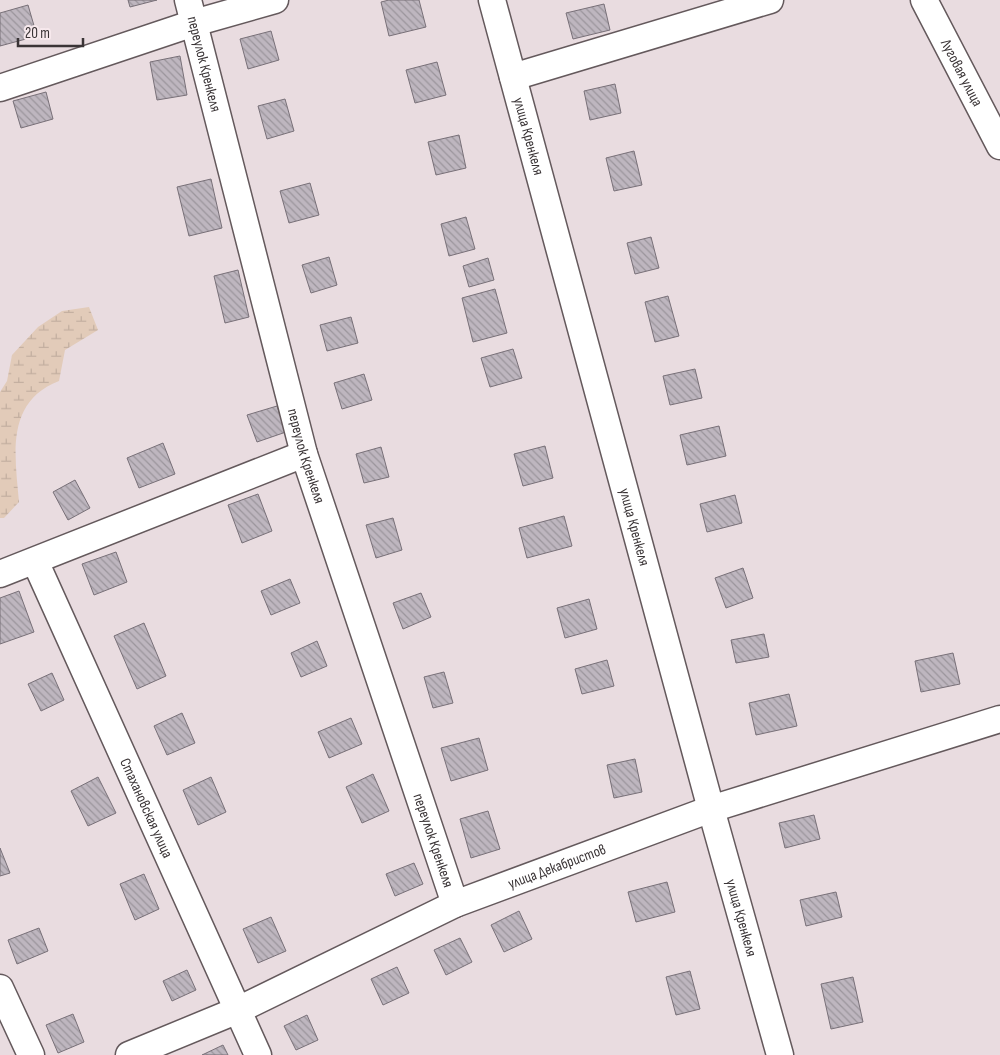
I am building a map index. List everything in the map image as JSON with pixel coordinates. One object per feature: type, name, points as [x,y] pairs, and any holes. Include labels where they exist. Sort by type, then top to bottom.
[{"type":"street","points":[[0,88],[191,11],[275,0]]},
{"type":"street","name":"улица Кренкеля","points":[[492,0],[711,808],[780,1055]]},
{"type":"street","points":[[512,77],[770,0]]},
{"type":"street","name":"Луговая улица","points":[[924,0],[1000,146]]},
{"type":"street","name":"переулок Кренкеля","points":[[191,11],[304,454],[455,904]]},
{"type":"street","points":[[0,574],[304,454]]},
{"type":"street","name":"Стахановская улица","points":[[35,561],[258,1055]]},
{"type":"street","name":"улица Декабристов","points":[[129,1055],[238,1010],[455,904],[711,808],[1000,719]]},
{"type":"street","points":[[0,988],[31,1055]]},
{"type":"green space","points":[[89,307],[98,330],[65,350],[59,381],[42,390],[29,402],[22,416],[17,432],[16,449],[19,502],[4,518],[0,518],[0,392],[7,381],[12,355],[38,327],[62,311]]},
{"type":"building","points":[[128,0],[157,0],[130,7]]},
{"type":"building","points":[[389,0],[419,0],[426,27],[389,36],[381,2]]},
{"type":"building","points":[[604,4],[610,30],[573,39],[566,13]]},
{"type":"building","points":[[28,5],[37,36],[0,46],[0,13]]},
{"type":"building","points":[[271,31],[279,60],[248,69],[240,39]]},
{"type":"building","points":[[180,56],[187,95],[157,100],[150,62]]},
{"type":"building","points":[[437,62],[446,95],[415,103],[406,70]]},
{"type":"building","points":[[615,84],[621,113],[590,120],[584,91]]},
{"type":"building","points":[[46,92],[53,119],[21,128],[13,101]]},
{"type":"building","points":[[285,99],[294,131],[267,139],[258,106]]},
{"type":"building","points":[[459,135],[466,168],[436,175],[428,142]]},
{"type":"building","points":[[634,151],[642,185],[614,191],[606,158]]},
{"type":"building","points":[[211,179],[222,228],[189,236],[177,187]]},
{"type":"building","points":[[310,183],[319,215],[289,223],[280,191]]},
{"type":"building","points":[[466,217],[475,249],[449,256],[441,224]]},
{"type":"building","points":[[651,237],[659,268],[635,274],[627,243]]},
{"type":"building","points":[[329,257],[337,285],[311,293],[302,265]]},
{"type":"building","points":[[488,258],[494,280],[469,287],[463,266]]},
{"type":"building","points":[[238,270],[249,317],[225,323],[214,276]]},
{"type":"building","points":[[495,289],[507,333],[473,342],[462,298]]},
{"type":"building","points":[[668,296],[679,336],[655,342],[645,302]]},
{"type":"building","points":[[351,317],[358,343],[327,351],[320,325]]},
{"type":"building","points":[[513,349],[522,378],[490,387],[481,358]]},
{"type":"building","points":[[695,369],[702,398],[670,405],[663,376]]},
{"type":"building","points":[[364,374],[372,400],[342,409],[334,383]]},
{"type":"building","points":[[277,406],[286,432],[257,442],[247,415]]},
{"type":"building","points":[[719,426],[726,456],[687,465],[680,435]]},
{"type":"building","points":[[163,443],[175,474],[139,488],[127,458]]},
{"type":"building","points":[[545,446],[553,478],[523,486],[514,454]]},
{"type":"building","points":[[381,447],[389,477],[364,483],[356,454]]},
{"type":"building","points":[[75,480],[90,508],[68,520],[53,492]]},
{"type":"building","points":[[258,494],[272,531],[242,543],[228,505]]},
{"type":"building","points":[[735,495],[742,523],[707,532],[700,504]]},
{"type":"building","points":[[564,516],[572,546],[527,558],[519,528]]},
{"type":"building","points":[[393,518],[402,550],[376,558],[366,525]]},
{"type":"building","points":[[116,552],[127,582],[94,595],[82,564]]},
{"type":"building","points":[[743,568],[753,598],[726,608],[715,578]]},
{"type":"building","points":[[290,579],[300,603],[271,615],[261,591]]},
{"type":"building","points":[[19,591],[34,632],[0,644],[0,598]]},
{"type":"building","points":[[421,593],[431,617],[403,629],[393,603]]},
{"type":"building","points":[[589,599],[597,629],[565,638],[557,608]]},
{"type":"building","points":[[144,623],[166,676],[137,689],[114,636]]},
{"type":"building","points":[[764,634],[769,657],[736,663],[731,640]]},
{"type":"building","points":[[317,641],[327,666],[301,677],[291,653]]},
{"type":"building","points":[[953,653],[960,684],[921,692],[915,661]]},
{"type":"building","points":[[607,660],[614,686],[582,694],[575,669]]},
{"type":"building","points":[[444,672],[453,703],[433,708],[424,677]]},
{"type":"building","points":[[52,673],[64,700],[41,711],[28,684]]},
{"type":"building","points":[[789,694],[797,726],[756,735],[749,703]]},
{"type":"building","points":[[182,713],[195,743],[167,755],[154,726]]},
{"type":"building","points":[[351,718],[362,744],[329,758],[318,732]]},
{"type":"building","points":[[479,738],[488,770],[451,781],[441,748]]},
{"type":"building","points":[[635,759],[642,792],[614,798],[607,765]]},
{"type":"building","points":[[373,774],[389,811],[362,823],[346,787]]},
{"type":"building","points":[[98,777],[116,813],[88,826],[71,791]]},
{"type":"building","points":[[211,777],[226,812],[198,825],[183,790]]},
{"type":"building","points":[[488,811],[500,849],[471,858],[460,819]]},
{"type":"building","points":[[814,815],[820,839],[785,848],[779,823]]},
{"type":"building","points":[[0,848],[10,873],[0,876]]},
{"type":"building","points":[[414,863],[423,884],[395,896],[386,874]]},
{"type":"building","points":[[144,874],[159,909],[135,920],[120,884]]},
{"type":"building","points":[[667,882],[675,912],[636,922],[628,892]]},
{"type":"building","points":[[836,892],[842,917],[806,926],[800,900]]},
{"type":"building","points":[[519,911],[532,939],[504,952],[491,925]]},
{"type":"building","points":[[271,917],[286,951],[258,963],[243,929]]},
{"type":"building","points":[[39,928],[48,951],[17,964],[8,940]]},
{"type":"building","points":[[460,938],[472,962],[446,975],[434,950]]},
{"type":"building","points":[[397,967],[409,993],[383,1005],[371,979]]},
{"type":"building","points":[[187,970],[196,990],[172,1001],[163,981]]},
{"type":"building","points":[[690,971],[700,1009],[676,1015],[666,977]]},
{"type":"building","points":[[853,977],[863,1022],[831,1029],[821,984]]},
{"type":"building","points":[[73,1014],[84,1042],[58,1053],[46,1025]]},
{"type":"building","points":[[307,1015],[318,1040],[296,1050],[284,1026]]},
{"type":"building","points":[[223,1045],[228,1055],[202,1055]]}]
